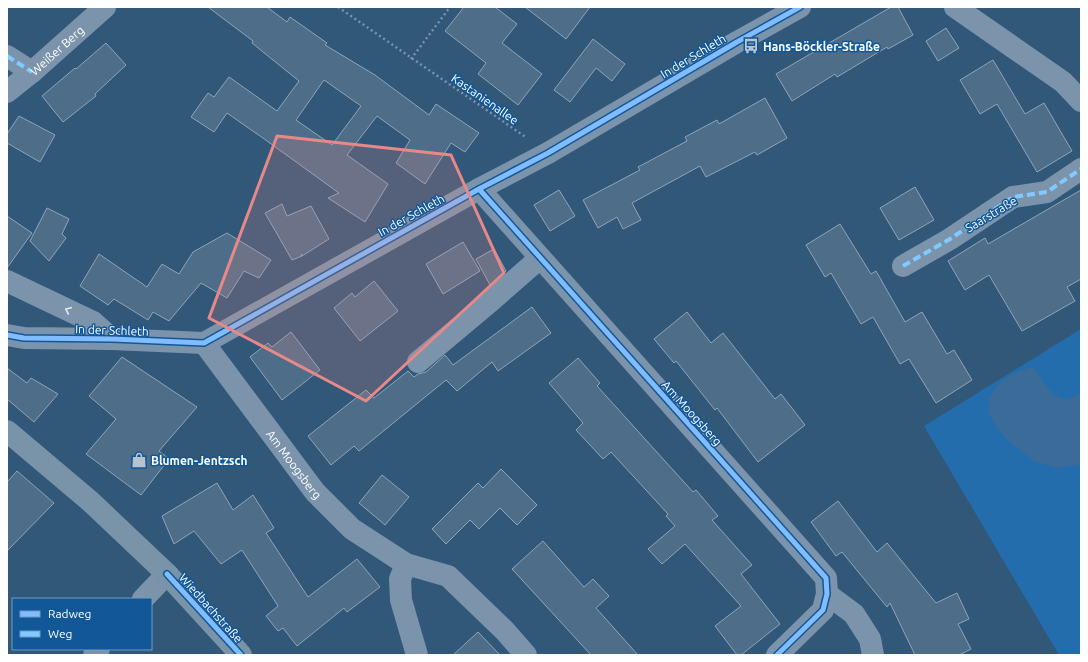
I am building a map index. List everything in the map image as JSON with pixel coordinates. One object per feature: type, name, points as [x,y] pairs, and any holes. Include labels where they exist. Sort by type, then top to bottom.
[{"type":"main road","name":"Wiedbachstraße","points":[[7,431],[91,502],[167,574],[241,655]]},
{"type":"street","name":"Weißer Berg","points":[[7,92],[32,72],[105,7]]},
{"type":"street","name":"In der Schleth","points":[[7,334],[24,338],[112,339],[204,343],[479,189],[548,154],[737,42],[800,7]]},
{"type":"street","points":[[955,7],[1063,82],[1081,101]]},
{"type":"street","points":[[7,56],[32,72]]},
{"type":"street","name":"Saarstraße","points":[[903,266],[950,239],[1013,197],[1047,192],[1081,169]]},
{"type":"street","name":"Am Moogsberg","points":[[479,189],[826,578],[827,594]]},
{"type":"street","points":[[418,362],[540,258]]},
{"type":"street","points":[[7,281],[93,322],[112,339]]},
{"type":"street","name":"Am Moogsberg","points":[[204,343],[315,492],[352,529],[406,564],[448,576],[505,631],[526,655]]},
{"type":"street","points":[[406,564],[400,579],[400,600],[416,655]]},
{"type":"street","points":[[144,598],[167,574]]},
{"type":"street","points":[[777,655],[823,610],[827,594],[854,614],[870,639],[873,655]]},
{"type":"path","points":[[411,59],[450,7]]},
{"type":"highlighted area","points":[[277,136],[451,155],[504,273],[366,401],[209,318]]},
{"type":"shaded area","points":[[1081,329],[1081,655],[1059,655],[924,426]]},
{"type":"shaded area","points":[[1033,367],[1053,395],[1066,399],[1081,394],[1081,464],[1056,468],[1034,461],[1010,442],[996,427],[988,412],[991,395],[1000,383],[1015,373]]},
{"type":"building","points":[[208,7],[267,7],[287,22],[290,17],[327,43],[325,45],[375,75],[429,115],[436,104],[479,133],[465,152],[451,143],[425,184],[396,163],[410,140],[377,116],[347,155],[388,184],[365,222],[328,198],[339,193],[227,113],[214,132],[191,117],[208,93],[214,97],[229,77],[277,111],[299,81],[252,43],[253,41]],"holes":[[[324,80],[361,106],[332,145],[296,120]]]},
{"type":"building","points":[[464,7],[495,7],[517,24],[502,43],[542,74],[518,105],[478,74],[486,63],[445,31]]},
{"type":"building","points":[[525,7],[590,7],[566,39]]},
{"type":"building","points":[[891,7],[898,7],[913,35],[888,49],[887,47],[837,77],[835,74],[792,101],[776,74]]},
{"type":"building","points":[[946,28],[959,48],[938,61],[926,41]]},
{"type":"building","points":[[593,39],[625,64],[612,81],[596,68],[570,102],[554,90]]},
{"type":"building","points":[[106,43],[126,65],[95,94],[96,96],[63,122],[42,96]]},
{"type":"building","points":[[993,60],[1025,114],[1044,103],[1072,151],[1037,172],[997,104],[980,114],[960,80]]},
{"type":"building","points":[[765,98],[787,138],[757,155],[755,152],[706,177],[700,166],[632,203],[641,220],[623,229],[617,217],[598,228],[583,200],[640,170],[638,167],[687,141],[685,137],[717,120],[719,124]]},
{"type":"building","points":[[19,116],[55,135],[40,162],[7,143],[7,134]]},
{"type":"building","points":[[915,187],[934,220],[899,240],[880,208]]},
{"type":"building","points":[[559,190],[575,216],[550,231],[534,205]]},
{"type":"building","points":[[1081,190],[1081,279],[1067,287],[1075,301],[1022,331],[989,275],[965,290],[948,261],[985,238],[988,244]]},
{"type":"building","points":[[282,204],[287,216],[311,206],[329,239],[302,256],[292,260],[265,213]]},
{"type":"building","points":[[47,208],[69,219],[62,234],[66,238],[49,261],[30,241]]},
{"type":"building","points":[[7,216],[32,233],[7,268]]},
{"type":"building","points":[[840,224],[871,274],[876,271],[905,322],[922,312],[947,354],[954,350],[972,380],[936,403],[909,359],[900,364],[873,317],[861,324],[831,273],[825,277],[806,245]]},
{"type":"building","points":[[227,233],[271,260],[259,278],[244,271],[227,298],[201,283],[169,321],[153,312],[148,320],[114,299],[108,305],[80,286],[99,254],[147,287],[162,264],[179,274],[193,252]]},
{"type":"building","points":[[463,242],[480,271],[443,294],[426,264]]},
{"type":"building","points":[[494,249],[506,271],[490,285],[476,259]]},
{"type":"building","points":[[374,281],[398,311],[360,341],[334,308],[352,293],[355,297]]},
{"type":"building","points":[[532,307],[551,333],[498,371],[492,362],[457,391],[446,380],[359,451],[354,446],[331,465],[308,436],[366,390],[374,398],[408,371],[414,377],[418,374],[426,372],[445,355],[453,365]]},
{"type":"building","points":[[687,312],[711,343],[723,333],[775,399],[781,394],[805,425],[758,462],[717,408],[715,410],[676,361],[674,363],[654,339]]},
{"type":"building","points":[[291,332],[320,370],[282,400],[250,357],[268,343],[272,347]]},
{"type":"building","points":[[122,357],[197,407],[159,451],[169,459],[141,495],[86,454],[116,419],[89,396]]},
{"type":"building","points":[[578,358],[600,383],[597,386],[693,492],[696,490],[718,516],[712,520],[752,565],[741,574],[780,624],[741,655],[737,655],[715,626],[741,606],[685,544],[662,564],[648,549],[675,526],[666,516],[668,514],[611,452],[603,459],[576,430],[583,423],[549,383]]},
{"type":"building","points":[[7,368],[27,383],[31,378],[58,394],[34,422],[7,399]]},
{"type":"building","points":[[501,469],[537,505],[517,525],[500,508],[479,529],[470,520],[446,544],[432,529],[478,483],[483,488]]},
{"type":"building","points":[[17,471],[54,503],[7,551],[7,482]]},
{"type":"building","points":[[382,475],[409,497],[385,525],[359,503]]},
{"type":"building","points":[[217,483],[233,510],[253,495],[274,528],[266,533],[308,597],[357,559],[380,587],[347,612],[344,608],[297,646],[283,628],[278,631],[266,616],[278,606],[242,550],[221,564],[194,531],[174,544],[162,516]]},
{"type":"building","points":[[838,501],[877,552],[887,543],[936,603],[957,593],[969,619],[958,624],[971,649],[959,655],[915,655],[890,603],[887,607],[842,552],[836,556],[811,522]]},
{"type":"building","points":[[543,541],[584,587],[593,579],[609,596],[596,608],[638,655],[591,655],[512,569]]},
{"type":"building","points":[[478,632],[500,655],[453,655]]},
{"type":"marked path","points":[[7,56],[32,72]]},
{"type":"marked path","points":[[903,266],[950,239],[1013,197],[1047,192],[1081,169]]},
{"type":"cycle path","points":[[7,335],[24,338],[112,339],[204,343],[479,189],[548,153],[737,42],[800,7]]},
{"type":"cycle path","points":[[479,189],[826,578],[827,594],[823,610],[777,655]]},
{"type":"cycle path","points":[[167,574],[241,655]]},
{"type":"place","name":"Hans-Böckler-Straße","points":[[751,46]]},
{"type":"place","name":"Blumen-Jentzsch","points":[[139,460]]}]
